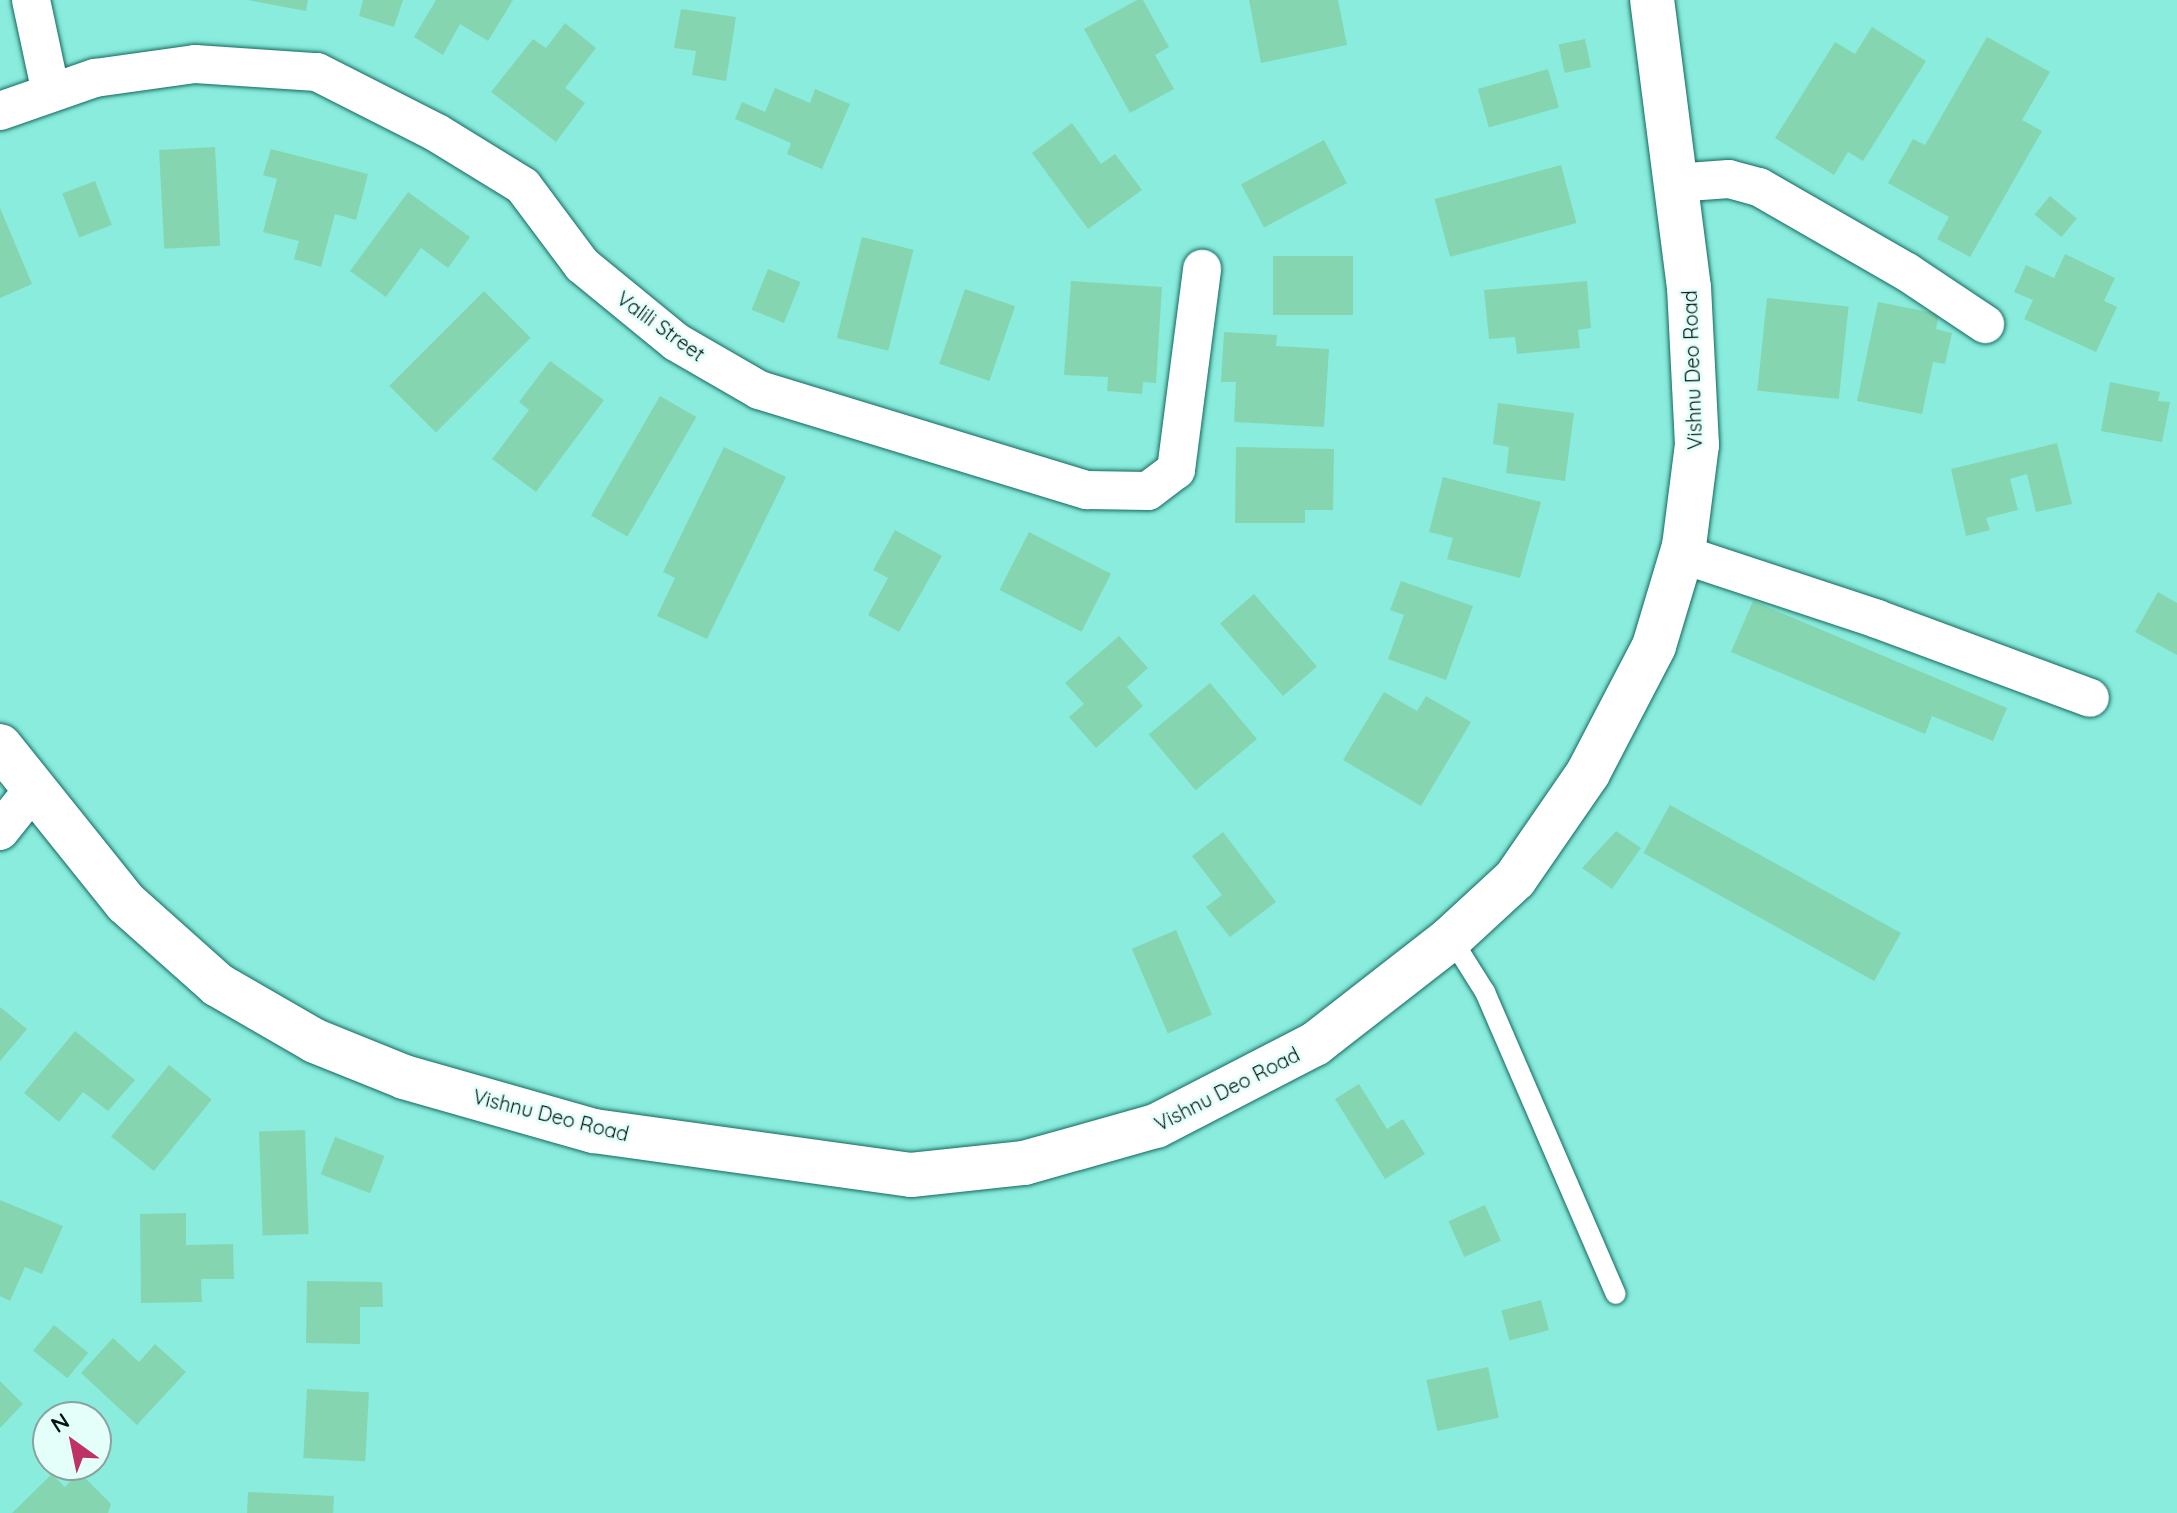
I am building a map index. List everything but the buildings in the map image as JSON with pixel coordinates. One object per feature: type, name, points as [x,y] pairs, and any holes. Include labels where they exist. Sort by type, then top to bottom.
[{"type":"street","points":[[31,0],[51,93]]},
{"type":"street","name":"Vishnu Deo Road","points":[[0,746],[137,913],[218,985],[315,1041],[404,1077],[594,1131],[911,1175],[1024,1163],[1156,1126],[1315,1044],[1451,938],[1515,879],[1588,773],[1654,646],[1681,554],[1697,445],[1689,288],[1652,0]]},
{"type":"street","name":"Valili Street","points":[[0,111],[95,78],[195,64],[317,72],[437,133],[523,186],[582,265],[676,342],[759,390],[1087,490],[1148,491],[1176,470],[1202,269]]},
{"type":"street","points":[[1674,183],[1729,179],[1759,187],[1907,272],[1985,324]]},
{"type":"street","points":[[1681,554],[1877,619],[2090,698]]},
{"type":"street","points":[[0,831],[35,787]]},
{"type":"lane","points":[[1451,938],[1485,992],[1616,1294]]}]
